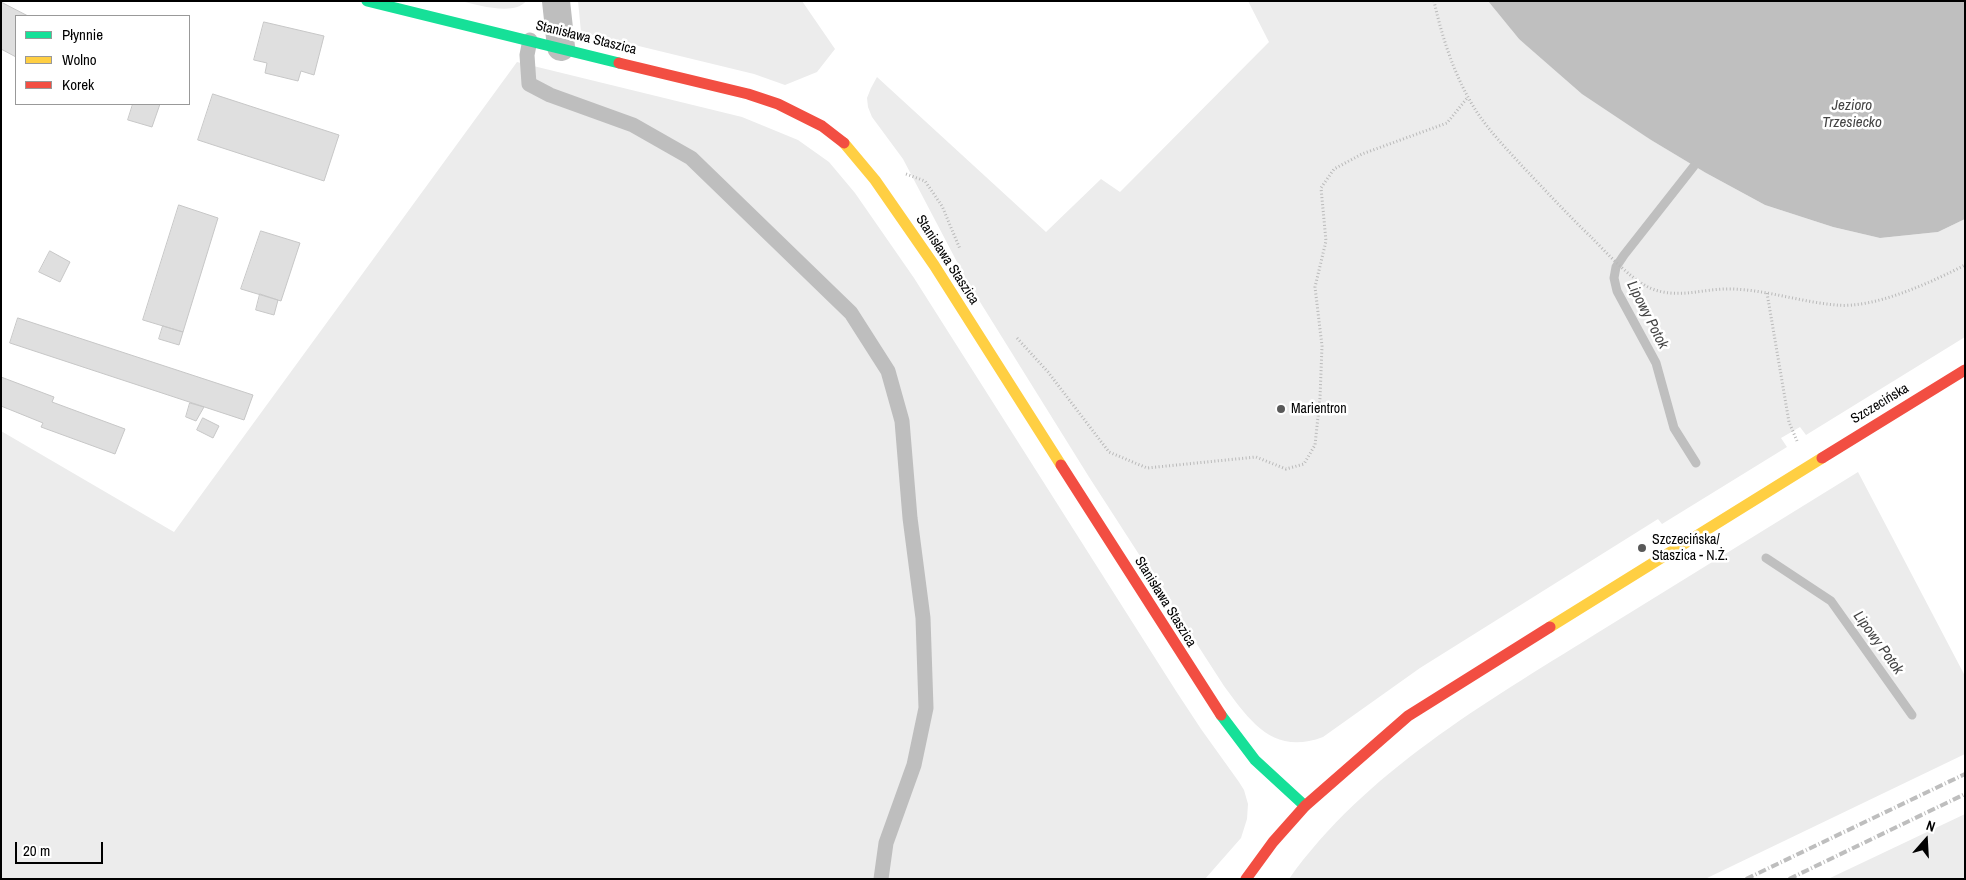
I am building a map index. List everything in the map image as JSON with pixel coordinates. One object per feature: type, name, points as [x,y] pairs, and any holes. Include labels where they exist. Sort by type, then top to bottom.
[{"type":"street","name":"Stanisława Staszica","points":[[367,1],[748,94],[778,104],[810,119],[834,134],[846,145],[875,180],[934,265],[1228,726],[1255,760],[1306,806]]},
{"type":"street","points":[[556,1],[561,47]]},
{"type":"street","name":"Szczecińska","points":[[1246,879],[1273,842],[1306,806],[1408,716],[1812,463],[1965,370]]},
{"type":"lane","points":[[530,40],[527,54],[529,84],[550,95],[633,125],[691,158],[851,313],[888,371],[902,421],[910,518],[924,618],[926,708],[914,765],[886,843],[881,879]]},
{"type":"path","points":[[1434,1],[1440,31],[1468,98],[1492,133],[1604,251],[1650,288],[1672,294],[1693,294],[1728,289],[1767,292],[1836,305],[1854,305],[1892,296],[1915,288],[1965,265]]},
{"type":"path","points":[[1012,332],[1048,372],[1109,452],[1148,468],[1256,457],[1286,469],[1304,464],[1315,445],[1320,398],[1322,346],[1315,288],[1326,241],[1321,188],[1334,169],[1362,154],[1447,123],[1468,98]]},
{"type":"path","points":[[900,171],[925,181],[942,206],[961,251]]},
{"type":"path","points":[[1767,292],[1789,422],[1799,446]]},
{"type":"shaded area","points":[[461,1],[526,1],[521,5],[505,9]]},
{"type":"shaded area","points":[[578,1],[802,1],[835,49],[817,72],[785,85],[754,74],[581,32]]},
{"type":"shaded area","points":[[1248,1],[1488,1],[1519,39],[1651,140],[1765,205],[1833,227],[1880,238],[1938,232],[1965,219],[1965,337],[1806,435],[1800,427],[1781,438],[1787,447],[1662,524],[1658,519],[1420,668],[1323,737],[1305,742],[1290,742],[1264,732],[1243,711],[1224,686],[1089,477],[967,281],[903,159],[872,117],[867,98],[877,77],[1046,232],[1101,179],[1120,192],[1269,42]]},
{"type":"shaded area","points":[[517,62],[742,117],[798,140],[829,162],[855,193],[914,278],[1176,691],[1244,790],[1248,804],[1247,819],[1241,838],[1205,879],[1,879],[1,431],[174,532]]},
{"type":"shaded area","points":[[1858,472],[1965,676],[1965,754],[1705,879],[1289,879],[1319,841],[1353,805],[1429,742],[1511,687]]},
{"type":"shaded area","points":[[1965,814],[1965,879],[1828,879]]},
{"type":"water","name":"Jezioro Trzesiecko","points":[[1488,1],[1965,1],[1965,219],[1938,232],[1880,238],[1833,227],[1765,205],[1651,140],[1582,94],[1519,39]]},
{"type":"building","points":[[1,2],[26,15],[15,15],[15,56],[1,49]]},
{"type":"building","points":[[264,22],[324,36],[314,75],[301,71],[298,81],[265,73],[267,63],[254,60]]},
{"type":"building","points":[[213,94],[339,135],[324,181],[198,140]]},
{"type":"building","points":[[133,105],[160,105],[152,127],[128,120]]},
{"type":"building","points":[[179,205],[218,218],[183,332],[143,320]]},
{"type":"building","points":[[261,231],[300,243],[281,301],[241,289]]},
{"type":"building","points":[[50,251],[70,262],[60,282],[39,272]]},
{"type":"building","points":[[260,294],[278,300],[274,315],[256,310]]},
{"type":"building","points":[[18,318],[253,395],[244,420],[10,343]]},
{"type":"building","points":[[163,326],[183,332],[179,345],[159,339]]},
{"type":"building","points":[[1,377],[54,397],[52,402],[125,429],[115,454],[41,427],[43,423],[1,406]]},
{"type":"building","points":[[190,403],[204,407],[196,421],[186,417]]},
{"type":"building","points":[[203,418],[219,426],[213,438],[197,430]]},
{"type":"waterway","name":"Lipowy Potok","points":[[1694,166],[1624,255],[1616,267],[1614,278],[1617,291],[1656,363],[1674,428],[1696,463]]},
{"type":"waterway","name":"Lipowy Potok","points":[[1766,558],[1831,601],[1912,715]]},
{"type":"railway","points":[[1746,879],[1965,774]]},
{"type":"railway","points":[[1789,879],[1965,794]]},
{"type":"traffic: fast","points":[[367,1],[619,63]]},
{"type":"traffic: fast","points":[[1221,715],[1255,760],[1305,806]]},
{"type":"traffic: slow","points":[[844,143],[875,180],[934,265],[1061,465]]},
{"type":"traffic: slow","points":[[1550,627],[1822,458]]},
{"type":"traffic: jam","points":[[619,63],[748,94],[778,104],[822,126],[844,143]]},
{"type":"traffic: jam","points":[[1822,458],[1965,370]]},
{"type":"traffic: jam","points":[[1061,465],[1221,715]]},
{"type":"traffic: jam","points":[[1246,879],[1273,842],[1305,806],[1408,716],[1550,627]]},
{"type":"place","name":"Marientron","points":[[1281,409]]},
{"type":"place","name":"Szczecińska/ Staszica - N.Ż.","points":[[1642,548]]}]
